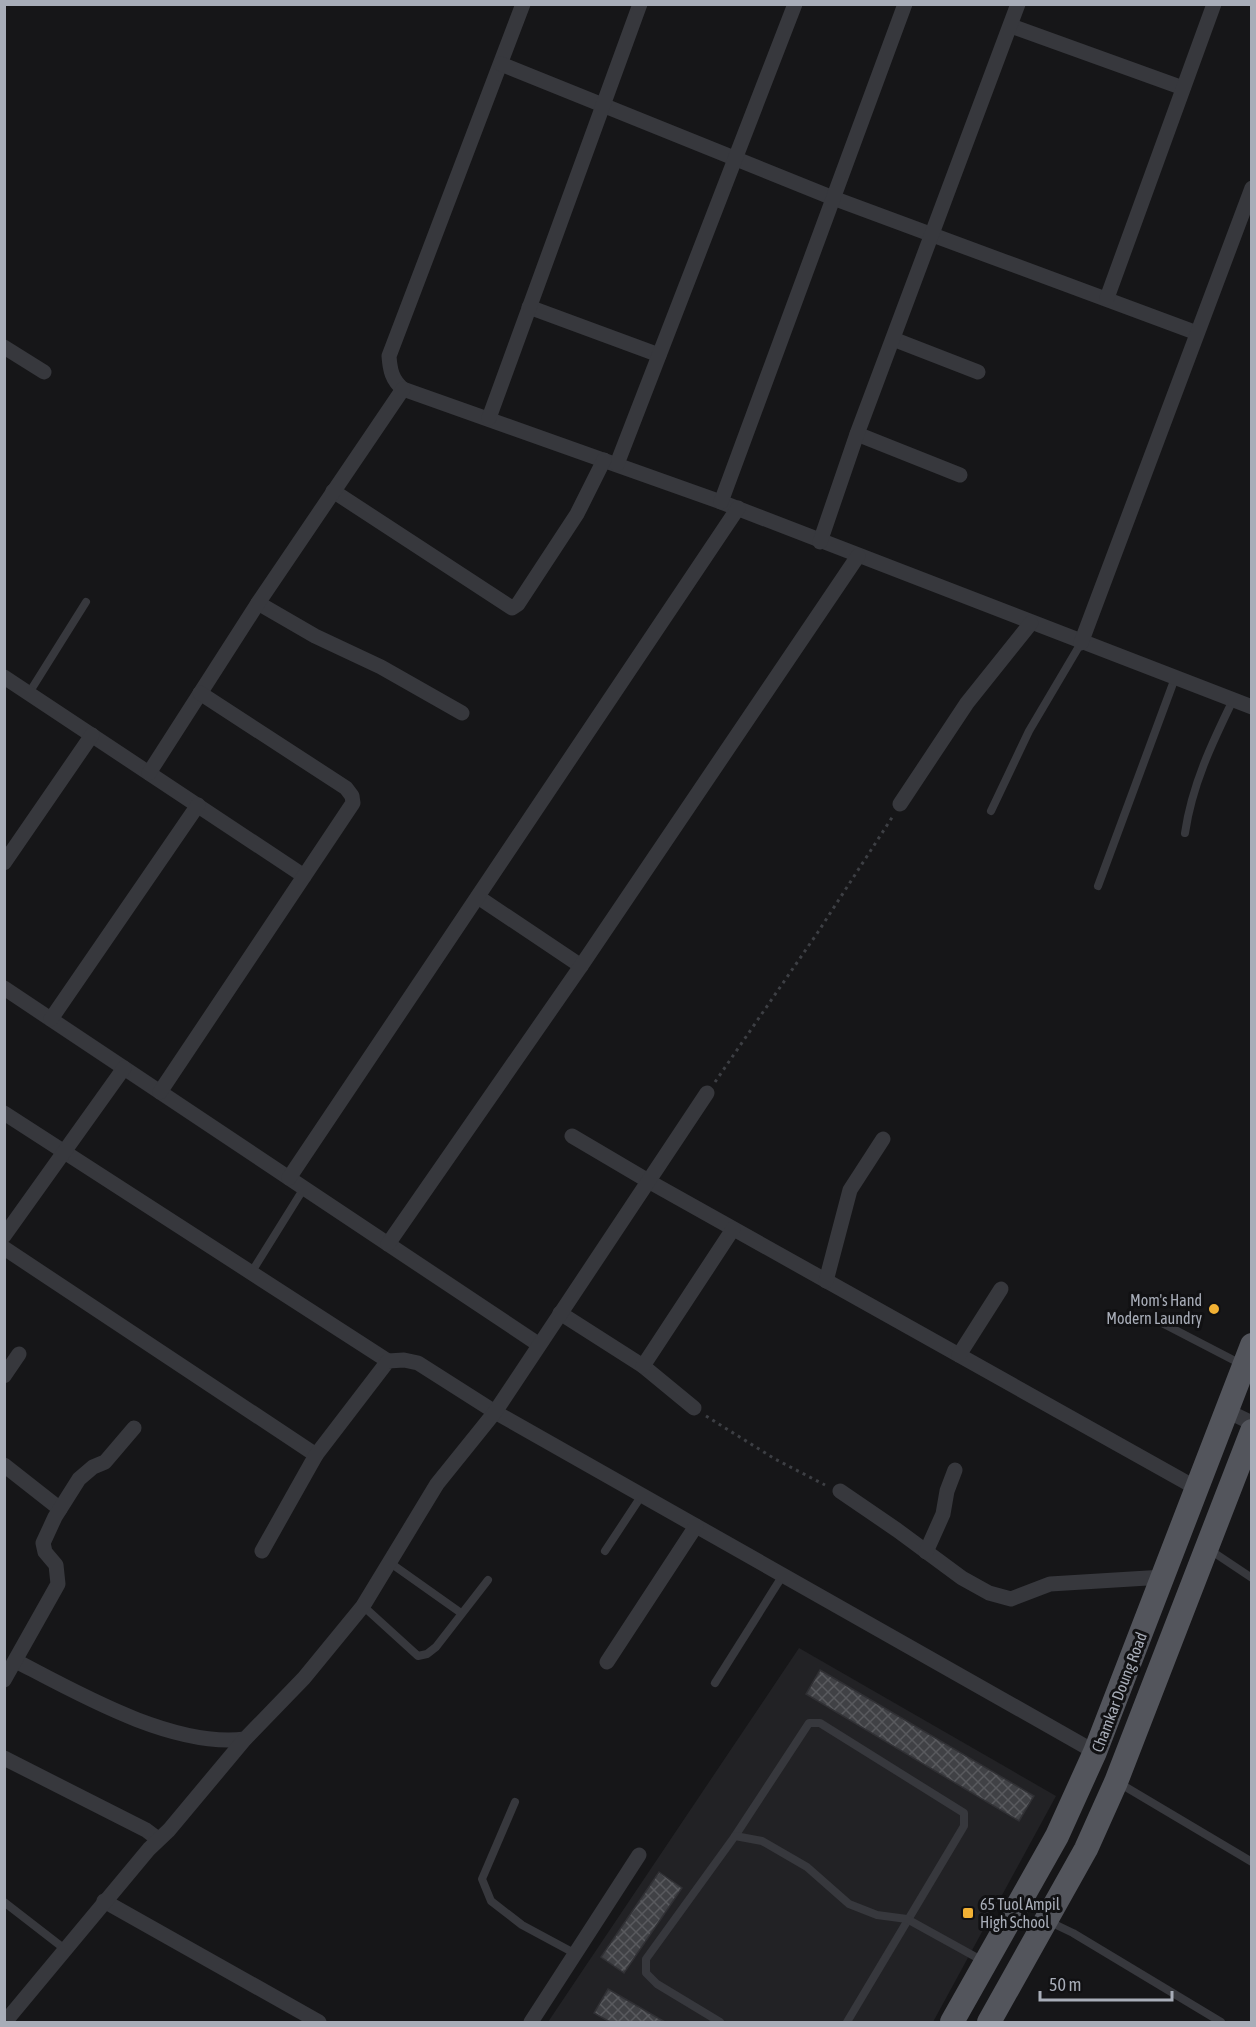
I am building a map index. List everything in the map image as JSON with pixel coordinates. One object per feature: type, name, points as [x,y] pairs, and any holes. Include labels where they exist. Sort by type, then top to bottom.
[{"type":"main road","name":"Chamkar Doung Road","points":[[952,2022],[1057,1836],[1095,1752],[1248,1355]]},
{"type":"main road","name":"Chamkar Doung Road","points":[[989,2022],[1086,1849],[1116,1782],[1251,1431]]},
{"type":"main road","points":[[985,1963],[1013,1979]]},
{"type":"street","points":[[523,4],[389,356],[392,375],[403,389],[738,508],[1031,624],[1251,707]]},
{"type":"street","points":[[489,418],[640,4]]},
{"type":"street","points":[[333,490],[512,608],[518,604],[611,462],[659,356],[795,4]]},
{"type":"street","points":[[721,502],[905,4]]},
{"type":"street","points":[[820,542],[857,434],[1018,4]]},
{"type":"street","points":[[1107,298],[1214,4]]},
{"type":"street","points":[[1011,26],[1183,88]]},
{"type":"street","points":[[501,64],[833,198],[1197,333]]},
{"type":"street","points":[[1081,643],[1251,188]]},
{"type":"street","points":[[529,307],[659,356]]},
{"type":"street","points":[[893,339],[978,372]]},
{"type":"street","points":[[4,347],[44,372]]},
{"type":"street","points":[[149,773],[258,603],[403,389]]},
{"type":"street","points":[[857,434],[960,475]]},
{"type":"street","points":[[290,1178],[738,508]]},
{"type":"street","points":[[388,1244],[581,966],[858,556]]},
{"type":"street","points":[[258,603],[315,636],[381,667],[462,713]]},
{"type":"street","points":[[900,804],[967,703],[1031,624]]},
{"type":"street","points":[[4,676],[304,876]]},
{"type":"street","points":[[160,1092],[353,803],[352,796],[346,788],[200,693]]},
{"type":"street","points":[[4,863],[92,735]]},
{"type":"street","points":[[51,1019],[198,805]]},
{"type":"street","points":[[478,897],[581,966]]},
{"type":"street","points":[[4,988],[538,1344]]},
{"type":"street","points":[[4,1236],[124,1068]]},
{"type":"street","points":[[5,2022],[104,1901],[158,1839],[169,1830],[245,1739],[304,1678],[363,1605],[437,1484],[495,1412],[538,1344],[650,1182],[707,1094]]},
{"type":"street","points":[[4,1113],[388,1361],[405,1360],[418,1364],[495,1412],[1095,1752]]},
{"type":"street","points":[[572,1136],[733,1229],[1198,1489]]},
{"type":"street","points":[[826,1281],[850,1190],[883,1139]]},
{"type":"street","points":[[644,1366],[733,1229]]},
{"type":"street","points":[[4,1248],[316,1455]]},
{"type":"street","points":[[958,1355],[1001,1289]]},
{"type":"street","points":[[560,1313],[644,1366],[694,1408]]},
{"type":"street","points":[[4,1376],[20,1354]]},
{"type":"street","points":[[262,1551],[316,1455],[388,1361]]},
{"type":"street","points":[[1227,1411],[1251,1423]]},
{"type":"street","points":[[4,1680],[58,1584],[56,1565],[45,1552],[43,1543],[60,1509],[79,1479],[93,1467],[105,1462],[134,1428]]},
{"type":"street","points":[[4,1465],[60,1509]]},
{"type":"street","points":[[926,1552],[943,1514],[947,1491],[955,1470]]},
{"type":"street","points":[[840,1491],[962,1578],[989,1593],[1011,1599],[1050,1584],[1164,1577]]},
{"type":"street","points":[[607,1662],[696,1526]]},
{"type":"street","points":[[16,1660],[82,1694],[158,1727],[207,1739],[245,1739]]},
{"type":"street","points":[[4,1758],[146,1830],[158,1839]]},
{"type":"street","points":[[531,2022],[639,1855]]},
{"type":"street","points":[[104,1901],[319,2022]]},
{"type":"lane","points":[[29,693],[86,602]]},
{"type":"lane","points":[[991,811],[1029,731],[1081,643]]},
{"type":"lane","points":[[1098,886],[1175,678]]},
{"type":"lane","points":[[1185,833],[1189,805],[1205,758],[1233,700]]},
{"type":"lane","points":[[251,1273],[304,1188]]},
{"type":"lane","points":[[1160,1322],[1248,1355]]},
{"type":"lane","points":[[605,1551],[642,1495]]},
{"type":"lane","points":[[1207,1548],[1251,1578]]},
{"type":"lane","points":[[389,1562],[461,1613]]},
{"type":"lane","points":[[715,1683],[783,1575]]},
{"type":"lane","points":[[363,1605],[418,1656],[427,1654],[436,1647],[488,1580]]},
{"type":"lane","points":[[720,2022],[657,1984],[645,1973],[646,1959],[735,1836],[809,1723],[820,1723],[964,1813],[964,1826],[847,2022]]},
{"type":"lane","points":[[1116,1782],[1251,1862]]},
{"type":"lane","points":[[515,1802],[482,1879],[491,1901],[522,1925],[574,1953]]},
{"type":"lane","points":[[735,1836],[762,1841],[807,1867],[849,1904],[877,1915],[907,1919],[985,1963]]},
{"type":"lane","points":[[4,1902],[66,1950]]},
{"type":"lane","points":[[1046,1920],[1073,1933],[1221,2022]]},
{"type":"path","points":[[707,1094],[818,932],[900,804]]},
{"type":"path","points":[[694,1408],[775,1459],[840,1491]]},
{"type":"shaded area","points":[[799,1648],[1056,1796],[933,2022],[548,2022]]},
{"type":"building","points":[[820,1670],[1034,1796],[1019,1821],[806,1694]]},
{"type":"building","points":[[659,1872],[682,1888],[624,1973],[601,1957]]},
{"type":"building","points":[[608,1989],[665,2022],[610,2022],[594,2013]]},
{"type":"place","name":"Mom's Hand Modern Laundry","points":[[1214,1309]]},
{"type":"place","name":"65 Tuol Ampil High School","points":[[968,1913]]}]
